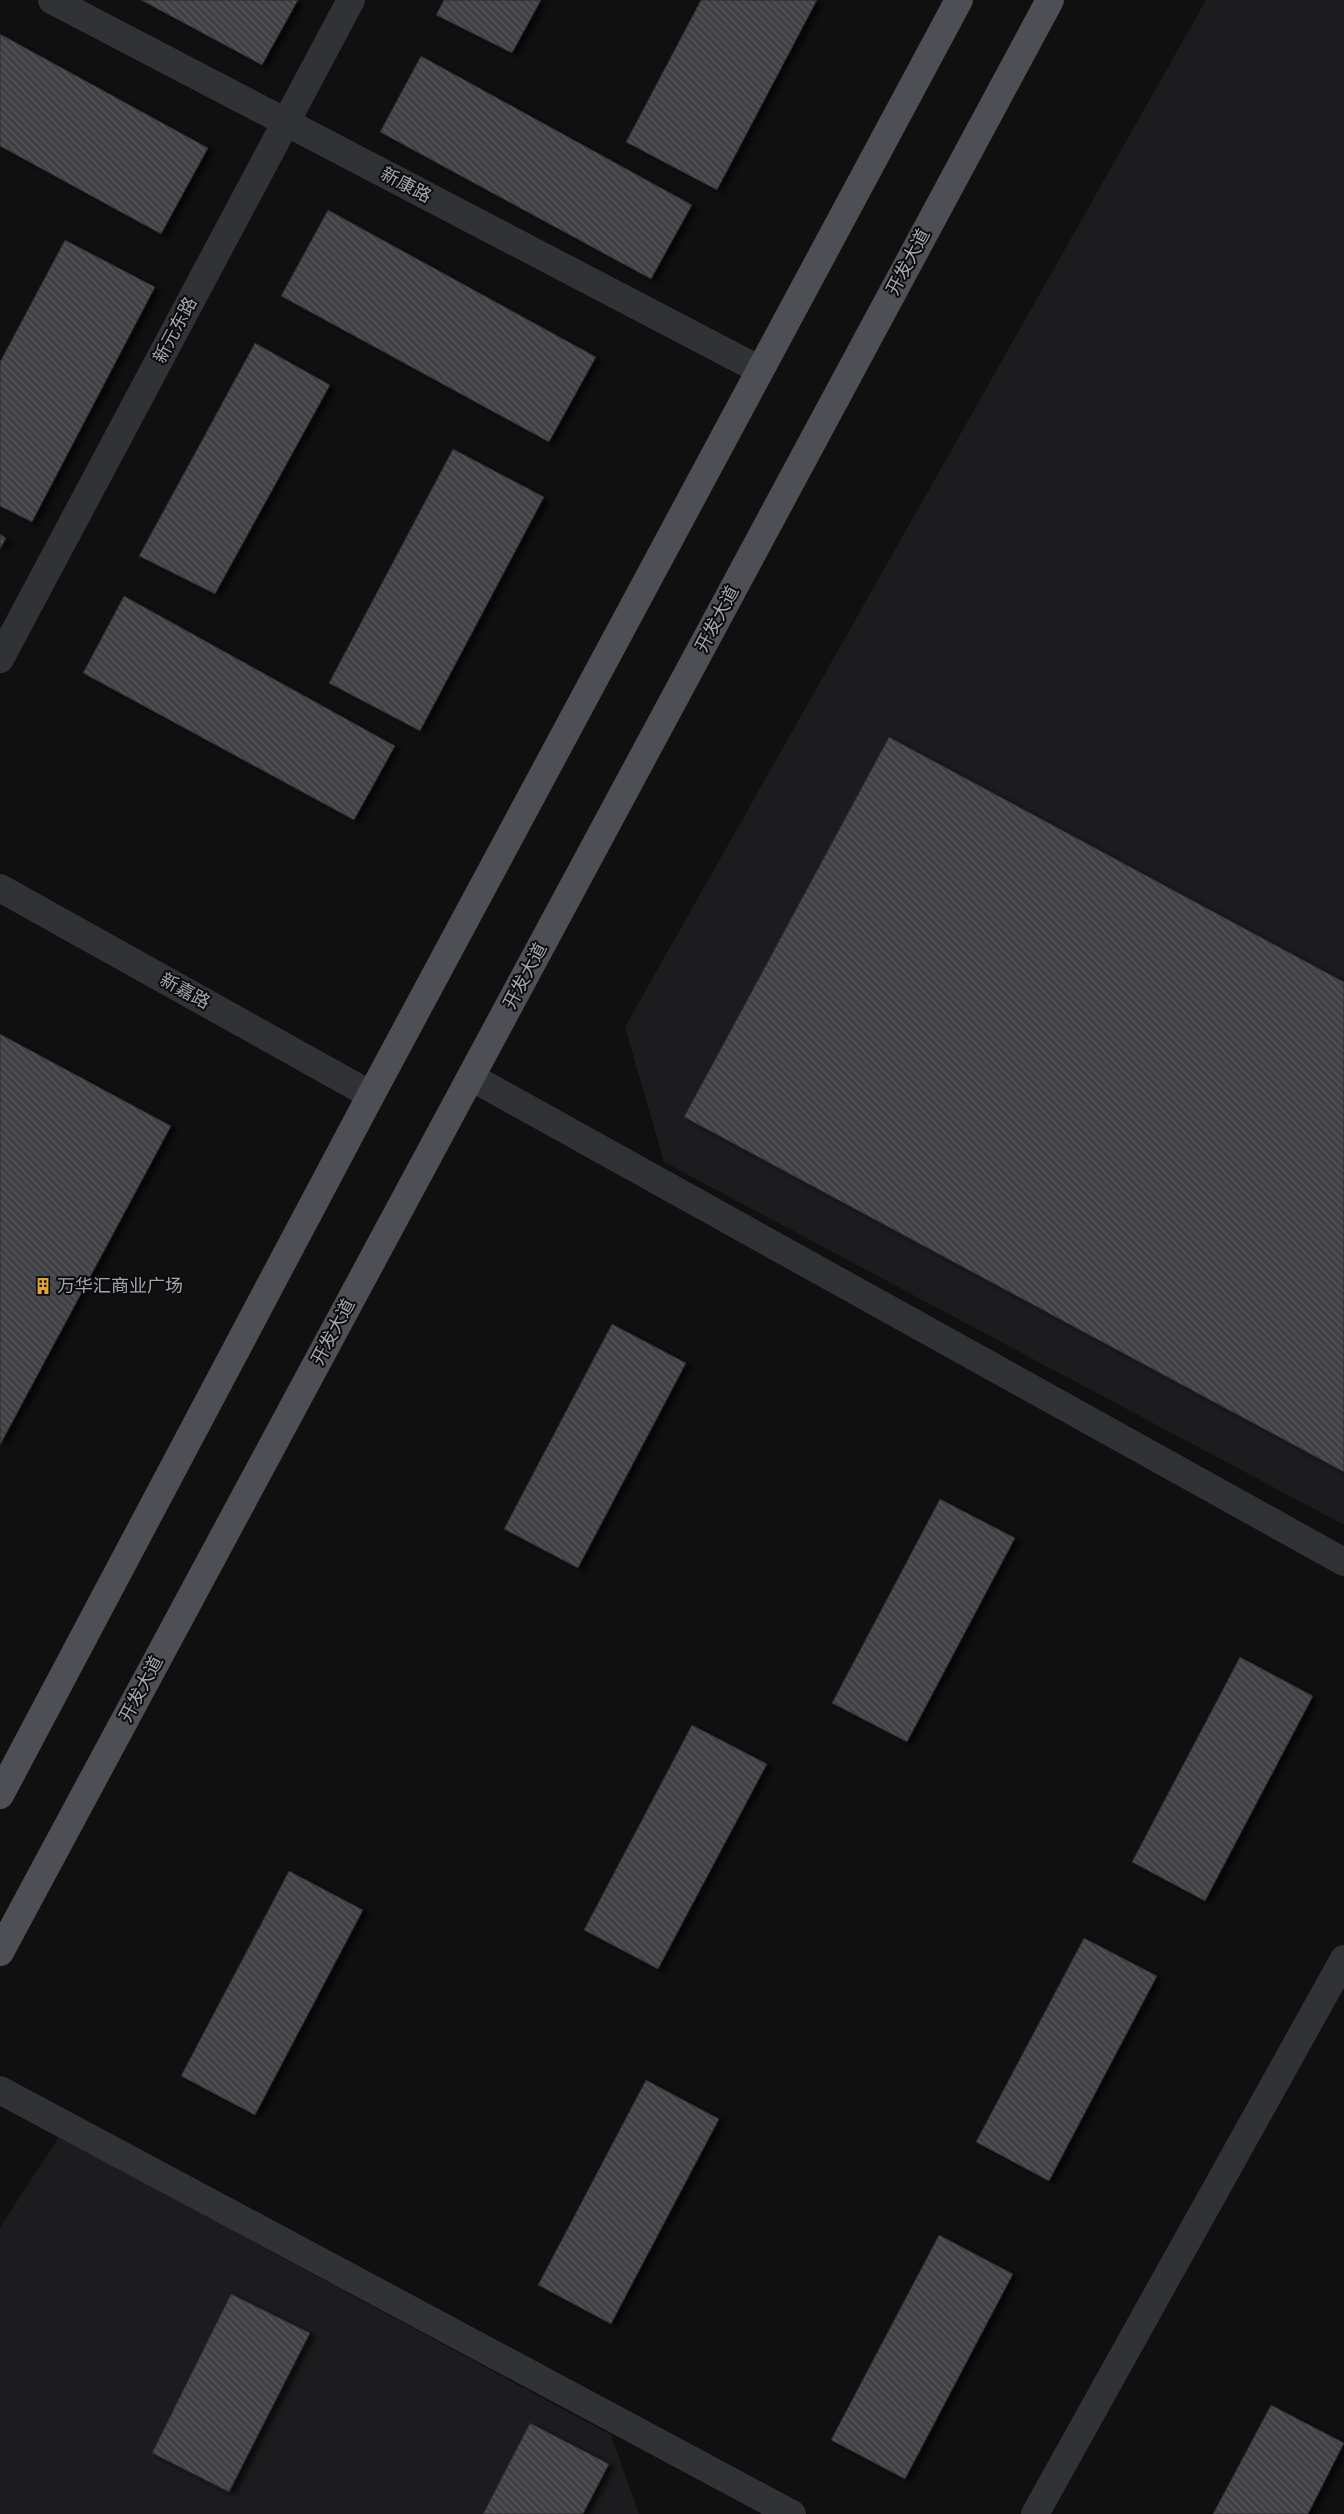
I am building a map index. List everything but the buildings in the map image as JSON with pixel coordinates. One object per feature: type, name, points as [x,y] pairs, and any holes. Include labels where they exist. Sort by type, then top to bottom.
[{"type":"main road","points":[[0,1795],[371,1095],[959,0]]},
{"type":"main road","name":"开发大道","points":[[0,1952],[1050,0]]},
{"type":"street","name":"新康路","points":[[52,0],[760,370]]},
{"type":"street","name":"新元东路","points":[[0,659],[351,0]]},
{"type":"street","name":"新嘉路","points":[[0,888],[371,1095]]},
{"type":"street","points":[[471,1077],[1344,1562]]},
{"type":"street","points":[[1035,2514],[1344,1958]]},
{"type":"street","points":[[0,2090],[792,2514]]},
{"type":"shaded area","points":[[1206,0],[1344,0],[1344,1525],[664,1162],[625,1027]]},
{"type":"shaded area","points":[[59,2137],[611,2435],[639,2514],[0,2514],[0,2227]]},
{"type":"place","name":"万华汇商业广场","points":[[43,1286]]}]
